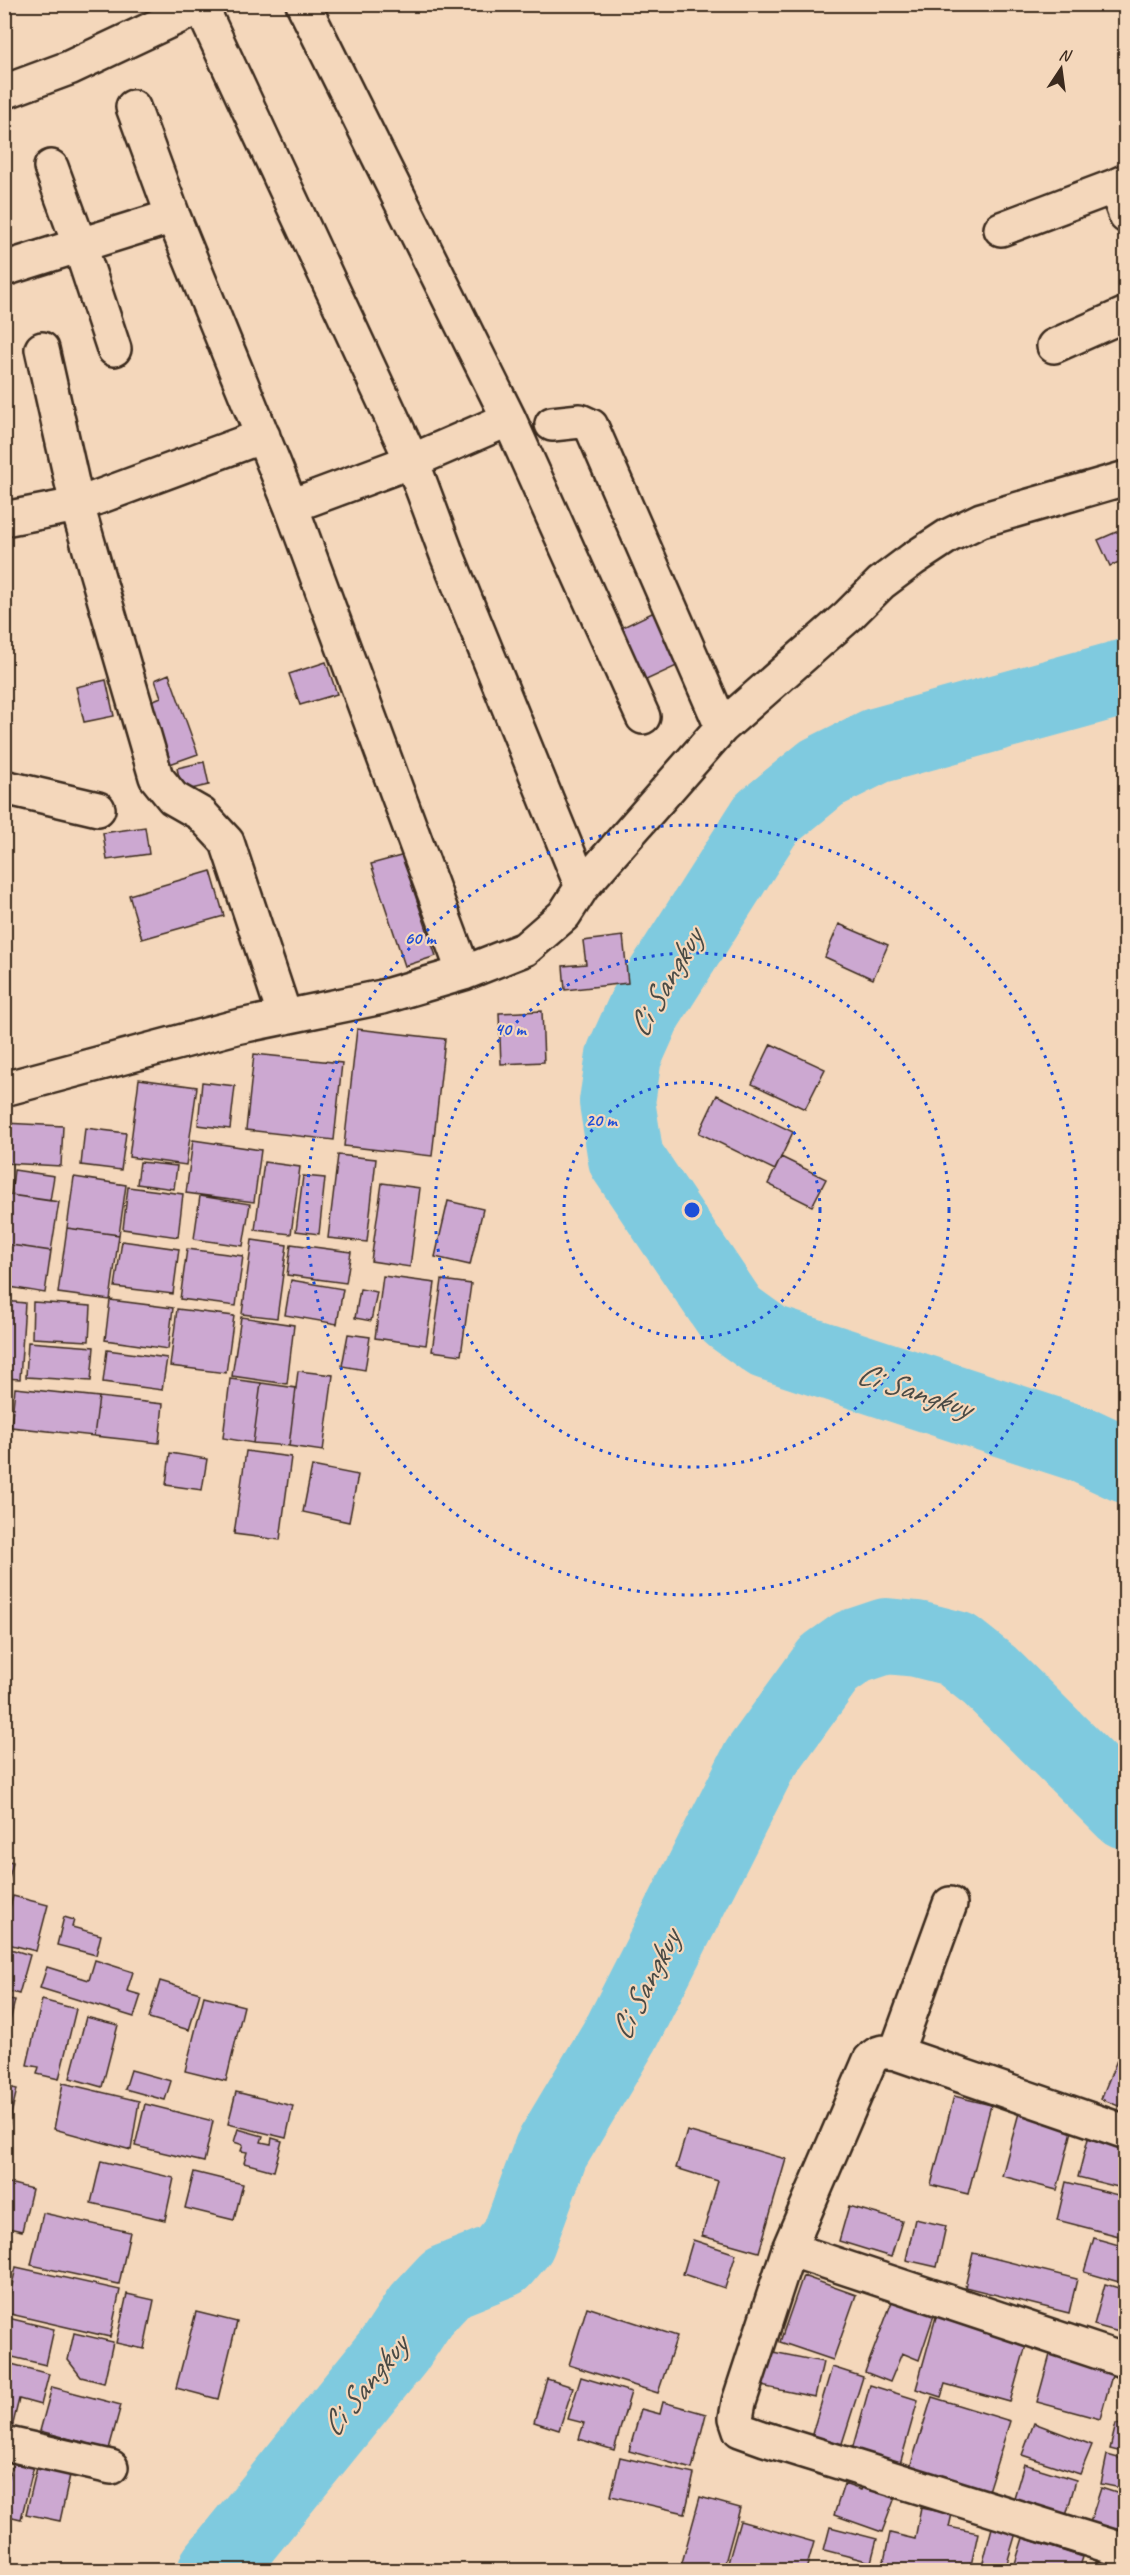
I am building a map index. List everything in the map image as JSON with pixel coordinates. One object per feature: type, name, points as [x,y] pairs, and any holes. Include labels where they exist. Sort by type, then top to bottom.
[{"type":"street","points":[[303,4],[509,419],[644,717]]},
{"type":"street","points":[[4,92],[69,68],[202,5],[412,460],[447,555],[582,887]]},
{"type":"street","points":[[133,107],[173,216],[291,506],[464,973]]},
{"type":"street","points":[[51,167],[114,349]]},
{"type":"street","points":[[1001,230],[1122,195]]},
{"type":"street","points":[[4,269],[173,216]]},
{"type":"street","points":[[1054,346],[1125,314]]},
{"type":"street","points":[[42,349],[77,505],[156,777],[173,798],[201,814],[227,842],[285,1017]]},
{"type":"street","points":[[291,506],[412,460],[509,419]]},
{"type":"street","points":[[552,424],[580,421],[591,426],[722,727]]},
{"type":"street","points":[[4,519],[77,505],[263,436]]},
{"type":"street","points":[[4,1089],[236,1027],[382,997],[464,973],[525,949],[564,915],[582,887],[722,727],[848,616],[881,583],[948,536],[981,520],[1125,478]]},
{"type":"street","points":[[4,787],[98,809]]},
{"type":"street","points":[[896,2053],[950,1904]]},
{"type":"street","points":[[1125,2132],[896,2053],[882,2051],[870,2060],[789,2249],[739,2402],[736,2418],[740,2430],[1125,2551]]},
{"type":"street","points":[[789,2249],[1125,2361]]},
{"type":"street","points":[[4,2443],[111,2467]]},
{"type":"building","points":[[1121,530],[1126,540],[1126,559],[1110,566],[1098,540]]},
{"type":"building","points":[[654,612],[679,665],[644,681],[619,629]]},
{"type":"building","points":[[326,662],[337,694],[300,705],[289,674]]},
{"type":"building","points":[[169,674],[198,754],[167,765],[144,704],[161,697],[155,680]]},
{"type":"building","points":[[106,680],[114,716],[84,722],[76,687]]},
{"type":"building","points":[[204,762],[209,785],[182,791],[177,768]]},
{"type":"building","points":[[145,827],[149,854],[107,860],[103,833]]},
{"type":"building","points":[[412,853],[421,878],[411,883],[436,956],[405,966],[371,864]]},
{"type":"building","points":[[211,871],[224,916],[142,939],[129,895]]},
{"type":"building","points":[[839,924],[888,945],[873,979],[825,957]]},
{"type":"building","points":[[623,936],[628,983],[565,990],[563,966],[586,964],[583,941]]},
{"type":"building","points":[[542,1011],[544,1062],[501,1064],[499,1013]]},
{"type":"building","points":[[357,1029],[445,1039],[432,1156],[344,1146]]},
{"type":"building","points":[[771,1044],[825,1069],[805,1109],[752,1084]]},
{"type":"building","points":[[254,1054],[342,1063],[334,1140],[246,1130]]},
{"type":"building","points":[[139,1079],[197,1087],[186,1165],[129,1157]]},
{"type":"building","points":[[202,1082],[235,1086],[230,1129],[198,1125]]},
{"type":"building","points":[[717,1095],[793,1132],[775,1170],[699,1133]]},
{"type":"building","points":[[4,1123],[63,1126],[61,1166],[4,1163]]},
{"type":"building","points":[[85,1128],[126,1133],[121,1170],[81,1165]]},
{"type":"building","points":[[193,1140],[261,1150],[254,1202],[186,1193]]},
{"type":"building","points":[[338,1155],[376,1159],[367,1242],[328,1238]]},
{"type":"building","points":[[781,1157],[826,1179],[812,1206],[768,1184]]},
{"type":"building","points":[[140,1162],[177,1166],[174,1189],[137,1184]]},
{"type":"building","points":[[264,1162],[300,1167],[291,1234],[255,1230]]},
{"type":"building","points":[[14,1170],[54,1176],[50,1201],[11,1195]]},
{"type":"building","points":[[303,1176],[325,1178],[319,1234],[296,1231]]},
{"type":"building","points":[[74,1177],[126,1185],[119,1235],[67,1228]]},
{"type":"building","points":[[382,1183],[420,1188],[410,1267],[371,1261]]},
{"type":"building","points":[[128,1187],[183,1194],[178,1237],[123,1229]]},
{"type":"building","points":[[4,1194],[59,1202],[51,1251],[4,1244]]},
{"type":"building","points":[[200,1196],[250,1204],[243,1246],[194,1239]]},
{"type":"building","points":[[448,1201],[483,1209],[470,1265],[435,1257]]},
{"type":"building","points":[[67,1228],[119,1235],[110,1300],[58,1293]]},
{"type":"building","points":[[252,1240],[287,1245],[277,1318],[242,1314]]},
{"type":"building","points":[[122,1241],[179,1249],[173,1294],[115,1287]]},
{"type":"building","points":[[4,1244],[51,1251],[45,1293],[4,1286]]},
{"type":"building","points":[[291,1244],[351,1252],[346,1283],[287,1275]]},
{"type":"building","points":[[187,1249],[243,1256],[236,1306],[180,1299]]},
{"type":"building","points":[[383,1276],[435,1283],[426,1345],[375,1338]]},
{"type":"building","points":[[291,1280],[343,1289],[337,1324],[285,1315]]},
{"type":"building","points":[[442,1280],[471,1284],[461,1355],[432,1351]]},
{"type":"building","points":[[360,1289],[377,1292],[371,1321],[355,1318]]},
{"type":"building","points":[[110,1300],[173,1308],[168,1349],[105,1340]]},
{"type":"building","points":[[4,1301],[25,1303],[20,1379],[4,1378]]},
{"type":"building","points":[[33,1302],[91,1306],[89,1341],[32,1338]]},
{"type":"building","points":[[177,1309],[234,1316],[226,1373],[170,1366]]},
{"type":"building","points":[[241,1317],[294,1325],[287,1384],[232,1376]]},
{"type":"building","points":[[348,1334],[370,1337],[365,1370],[342,1366]]},
{"type":"building","points":[[28,1342],[94,1347],[91,1381],[26,1377]]},
{"type":"building","points":[[107,1350],[167,1358],[162,1390],[103,1382]]},
{"type":"building","points":[[298,1371],[333,1375],[323,1451],[289,1446]]},
{"type":"building","points":[[230,1379],[261,1383],[253,1443],[223,1438]]},
{"type":"building","points":[[261,1383],[296,1388],[289,1446],[253,1443]]},
{"type":"building","points":[[15,1388],[99,1397],[94,1436],[11,1427]]},
{"type":"building","points":[[99,1397],[163,1404],[159,1443],[94,1436]]},
{"type":"building","points":[[246,1451],[291,1457],[280,1540],[234,1534]]},
{"type":"building","points":[[170,1453],[207,1459],[202,1490],[166,1485]]},
{"type":"building","points":[[312,1466],[358,1475],[349,1522],[303,1512]]},
{"type":"building","points":[[4,1860],[13,1862],[5,1896],[4,1896]]},
{"type":"building","points":[[13,1896],[48,1905],[36,1951],[4,1943],[4,1930]]},
{"type":"building","points":[[64,1917],[74,1920],[72,1927],[101,1935],[96,1955],[57,1945]]},
{"type":"building","points":[[4,1947],[30,1955],[19,1994],[4,1990]]},
{"type":"building","points":[[95,1960],[133,1972],[127,1991],[141,1995],[134,2017],[40,1988],[47,1967],[89,1980]]},
{"type":"building","points":[[160,1981],[200,1993],[189,2030],[149,2018]]},
{"type":"building","points":[[204,1996],[244,2006],[226,2081],[185,2071]]},
{"type":"building","points":[[4,1998],[15,2000],[4,2048]]},
{"type":"building","points":[[42,2000],[76,2009],[59,2079],[37,2074],[39,2067],[27,2065]]},
{"type":"building","points":[[86,2017],[118,2025],[102,2087],[70,2078]]},
{"type":"building","points":[[1126,2038],[1126,2109],[1101,2099]]},
{"type":"building","points":[[131,2070],[171,2081],[165,2100],[125,2089]]},
{"type":"building","points":[[63,2083],[139,2101],[131,2150],[54,2129]]},
{"type":"building","points":[[4,2086],[17,2089],[4,2145]]},
{"type":"building","points":[[236,2092],[293,2106],[286,2138],[228,2124]]},
{"type":"building","points":[[954,2096],[991,2105],[968,2194],[931,2185]]},
{"type":"building","points":[[145,2104],[213,2121],[204,2162],[135,2146]]},
{"type":"building","points":[[1020,2109],[1074,2123],[1057,2190],[1002,2176]]},
{"type":"building","points":[[238,2129],[263,2136],[261,2142],[271,2144],[272,2138],[282,2141],[274,2171],[244,2163],[247,2152],[241,2151],[243,2145],[234,2142]]},
{"type":"building","points":[[687,2131],[786,2159],[759,2252],[702,2236],[718,2181],[676,2168]]},
{"type":"building","points":[[1090,2131],[1126,2140],[1126,2189],[1078,2177]]},
{"type":"building","points":[[101,2161],[174,2178],[165,2220],[91,2203]]},
{"type":"building","points":[[194,2172],[243,2184],[234,2220],[185,2208]]},
{"type":"building","points":[[5,2182],[32,2189],[22,2231],[4,2227]]},
{"type":"building","points":[[1066,2182],[1126,2197],[1126,2210],[1119,2236],[1057,2220]]},
{"type":"building","points":[[849,2206],[902,2221],[891,2257],[839,2241]]},
{"type":"building","points":[[43,2213],[130,2232],[119,2284],[31,2265]]},
{"type":"building","points":[[915,2219],[946,2226],[937,2267],[906,2260]]},
{"type":"building","points":[[1094,2238],[1126,2247],[1126,2284],[1084,2272]]},
{"type":"building","points":[[693,2240],[736,2254],[725,2288],[683,2274]]},
{"type":"building","points":[[973,2253],[1077,2279],[1069,2313],[965,2287]]},
{"type":"building","points":[[16,2267],[120,2290],[110,2337],[6,2313]]},
{"type":"building","points":[[803,2276],[856,2295],[833,2360],[780,2342]]},
{"type":"building","points":[[1105,2284],[1126,2290],[1126,2334],[1094,2325]]},
{"type":"building","points":[[127,2294],[154,2300],[144,2349],[116,2343]]},
{"type":"building","points":[[893,2299],[934,2315],[919,2360],[902,2353],[890,2382],[865,2372]]},
{"type":"building","points":[[939,2306],[1030,2331],[1010,2402],[945,2384],[941,2397],[916,2389]]},
{"type":"building","points":[[587,2307],[677,2336],[658,2393],[569,2365]]},
{"type":"building","points":[[196,2312],[237,2322],[218,2399],[176,2388]]},
{"type":"building","points":[[4,2317],[54,2329],[46,2365],[4,2355]]},
{"type":"building","points":[[74,2333],[113,2342],[104,2383],[81,2377],[68,2360]]},
{"type":"building","points":[[768,2351],[823,2362],[815,2397],[761,2386]]},
{"type":"building","points":[[1051,2351],[1114,2368],[1100,2419],[1037,2402]]},
{"type":"building","points":[[4,2362],[49,2374],[41,2405],[19,2399],[11,2432],[4,2430]]},
{"type":"building","points":[[832,2367],[863,2377],[839,2453],[809,2444]]},
{"type":"building","points":[[581,2377],[631,2392],[614,2450],[579,2439],[584,2423],[568,2419]]},
{"type":"building","points":[[547,2379],[573,2387],[559,2430],[534,2422]]},
{"type":"building","points":[[870,2385],[918,2400],[900,2464],[852,2450]]},
{"type":"building","points":[[52,2387],[121,2405],[109,2449],[40,2431]]},
{"type":"building","points":[[932,2397],[1010,2421],[988,2491],[907,2477]]},
{"type":"building","points":[[663,2402],[706,2414],[692,2469],[629,2451],[641,2409],[660,2414]]},
{"type":"building","points":[[1034,2423],[1092,2445],[1080,2474],[1022,2455]]},
{"type":"building","points":[[1116,2424],[1126,2426],[1126,2453],[1110,2449]]},
{"type":"building","points":[[1107,2455],[1126,2460],[1126,2489],[1101,2484]]},
{"type":"building","points":[[620,2457],[694,2474],[685,2513],[611,2496]]},
{"type":"building","points":[[39,2459],[72,2466],[60,2521],[26,2514]]},
{"type":"building","points":[[13,2461],[34,2466],[21,2519],[4,2515],[4,2496]]},
{"type":"building","points":[[1024,2464],[1076,2480],[1066,2516],[1013,2501]]},
{"type":"building","points":[[868,2472],[900,2484],[882,2532],[834,2515],[844,2484],[861,2490]]},
{"type":"building","points":[[1101,2488],[1126,2496],[1126,2544],[1087,2532]]},
{"type":"building","points":[[700,2497],[740,2508],[723,2570],[680,2570]]},
{"type":"building","points":[[921,2508],[952,2514],[949,2527],[978,2533],[970,2570],[904,2570],[883,2566],[890,2533],[915,2539]]},
{"type":"building","points":[[994,2520],[1018,2526],[1005,2570],[981,2570]]},
{"type":"building","points":[[740,2521],[814,2542],[806,2570],[726,2570]]},
{"type":"building","points":[[830,2527],[877,2539],[871,2562],[824,2550]]},
{"type":"building","points":[[1023,2538],[1082,2557],[1078,2570],[1013,2570]]},
{"type":"building","points":[[1123,2561],[1126,2562],[1126,2570],[1094,2570],[1096,2562],[1121,2569]]},
{"type":"waterway","name":"Ci Sangkuy","points":[[1126,677],[876,746],[822,773],[766,819],[645,1009],[624,1056],[617,1102],[626,1159],[732,1316],[768,1342],[1083,1445],[1126,1465]]},
{"type":"waterway","name":"Ci Sangkuy","points":[[216,2570],[395,2349],[420,2311],[447,2282],[502,2260],[518,2241],[551,2151],[622,2032],[759,1761],[829,1664],[853,1647],[886,1636],[917,1639],[956,1649],[990,1676],[1126,1811]]}]
